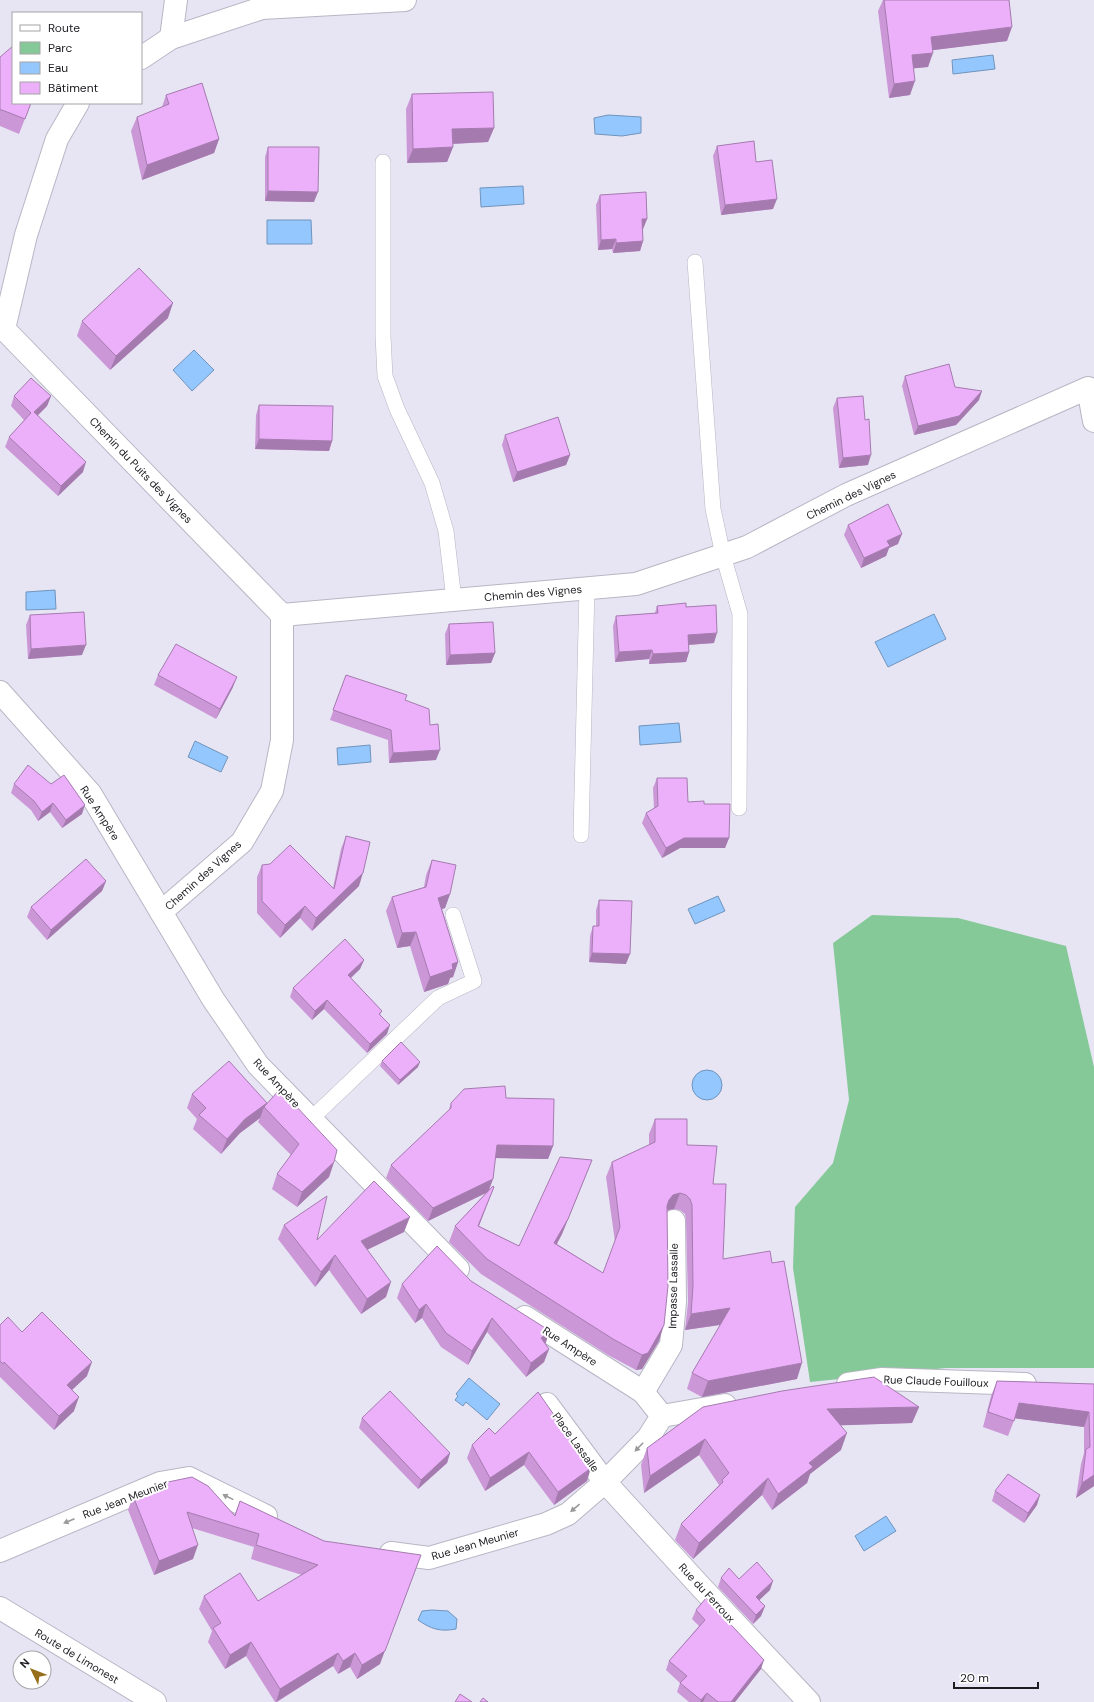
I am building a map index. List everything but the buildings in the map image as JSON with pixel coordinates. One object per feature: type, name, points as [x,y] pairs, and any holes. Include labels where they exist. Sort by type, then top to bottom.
[{"type":"street","points":[[171,38],[176,0]]},
{"type":"street","points":[[142,57],[171,38],[262,8],[405,0]]},
{"type":"street","points":[[2,329],[26,235],[57,140],[77,104]]},
{"type":"street","name":"Chemin du Puits des Vignes","points":[[2,329],[282,614]]},
{"type":"street","name":"Chemin des Vignes","points":[[161,912],[242,842],[272,791],[282,740],[282,614],[636,584],[747,547],[846,495],[1088,388],[1094,421]]},
{"type":"street","name":"Rue Ampère","points":[[0,692],[90,793],[213,1000],[258,1065],[473,1284]]},
{"type":"street","name":"Impasse Lassalle","points":[[643,1392],[671,1345],[675,1302],[674,1221]]},
{"type":"street","name":"Rue Ampère","points":[[505,1304],[643,1392]]},
{"type":"street","name":"Rue Claude Fouilloux","points":[[828,1387],[882,1379],[1047,1385]]},
{"type":"street","points":[[643,1392],[662,1416],[742,1402]]},
{"type":"street","name":"Place Lassalle","points":[[547,1404],[605,1482],[648,1438],[662,1416]]},
{"type":"street","name":"Rue Jean Meunier","points":[[0,1550],[160,1483],[189,1478],[287,1526]]},
{"type":"street","name":"Rue Jean Meunier","points":[[375,1550],[430,1558],[546,1524],[568,1514],[605,1482]]},
{"type":"street","name":"Rue du Ferroux","points":[[605,1482],[692,1578],[810,1702]]},
{"type":"street","name":"Route de Limonest","points":[[0,1608],[155,1702]]},
{"type":"lane","points":[[384,162],[383,336],[385,376],[397,409],[432,483],[446,531],[454,600]]},
{"type":"lane","points":[[695,262],[713,509],[723,555],[740,614],[739,808]]},
{"type":"lane","points":[[581,835],[588,588]]},
{"type":"lane","points":[[311,1119],[438,998],[474,981],[452,915]]},
{"type":"green space","points":[[872,915],[958,918],[1066,946],[1094,1067],[1094,1368],[946,1368],[810,1382],[793,1268],[795,1207],[833,1163],[849,1100],[833,943]]},
{"type":"water","points":[[993,55],[995,69],[953,74],[952,60]]},
{"type":"water","points":[[608,115],[641,117],[641,133],[622,136],[595,134],[594,118]]},
{"type":"water","points":[[523,186],[524,204],[481,207],[480,188]]},
{"type":"water","points":[[267,220],[311,220],[312,244],[267,244]]},
{"type":"water","points":[[194,350],[214,370],[192,391],[173,370]]},
{"type":"water","points":[[55,590],[56,609],[26,610],[26,592]]},
{"type":"water","points":[[934,614],[946,639],[888,667],[875,642]]},
{"type":"water","points":[[679,723],[681,742],[640,745],[639,726]]},
{"type":"water","points":[[195,741],[228,757],[221,772],[188,757]]},
{"type":"water","points":[[370,745],[371,762],[338,765],[337,748]]},
{"type":"water","points":[[718,896],[725,911],[695,924],[688,909]]},
{"type":"water","points":[[707,1070],[718,1074],[722,1085],[718,1096],[707,1100],[696,1096],[692,1085],[696,1074]]},
{"type":"water","points":[[469,1378],[500,1404],[487,1420],[466,1402],[463,1406],[455,1400],[458,1396],[456,1394]]},
{"type":"water","points":[[886,1516],[896,1531],[864,1551],[855,1536]]},
{"type":"water","points":[[422,1611],[448,1611],[457,1619],[456,1629],[436,1629],[427,1626],[418,1620]]}]
